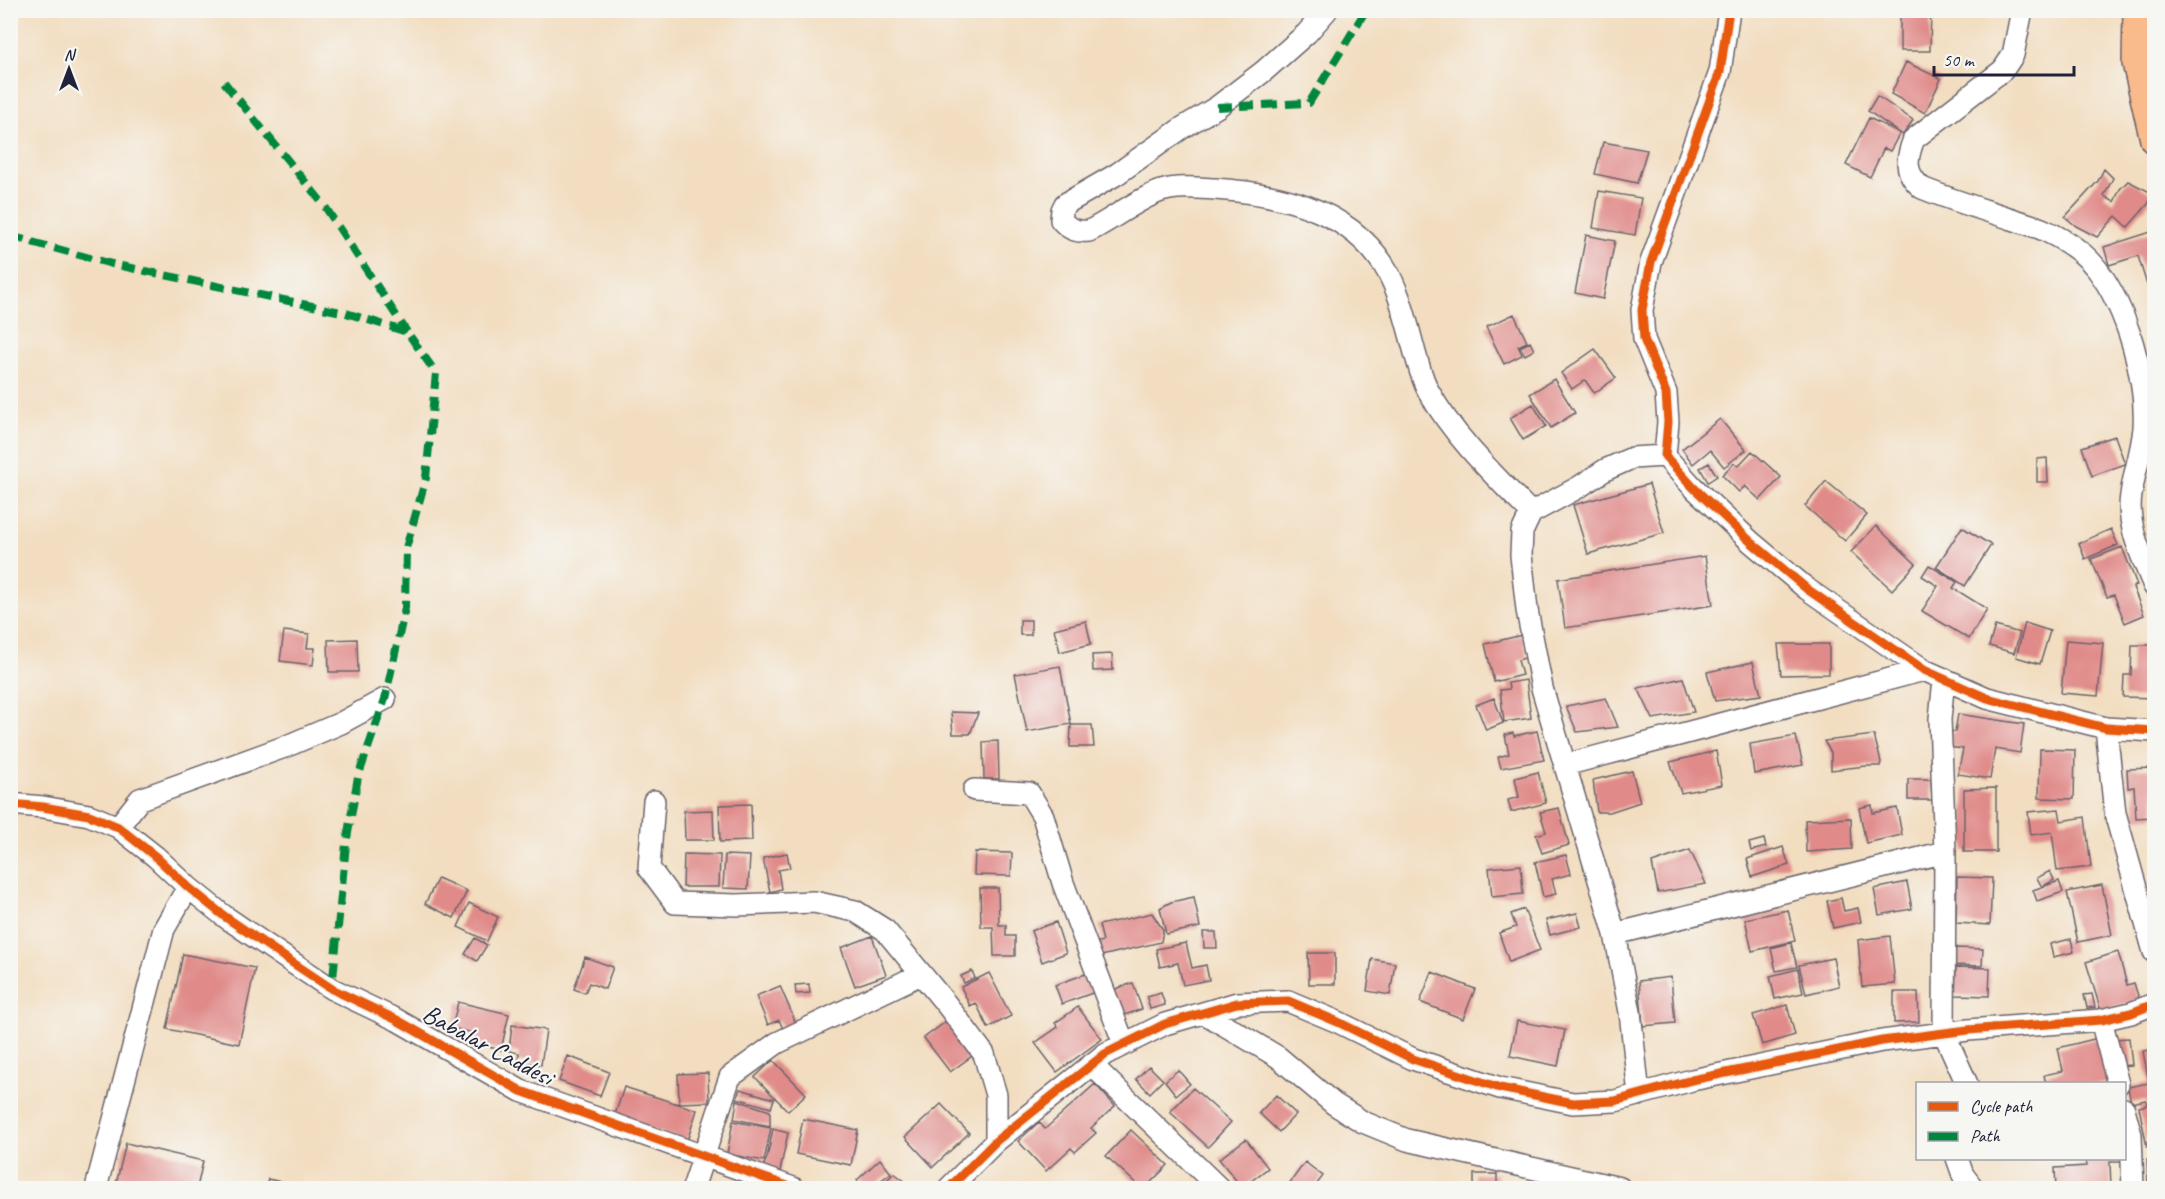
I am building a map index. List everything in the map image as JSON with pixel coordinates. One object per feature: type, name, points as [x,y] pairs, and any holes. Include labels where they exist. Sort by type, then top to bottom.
[{"type":"main road","points":[[2137,10],[2136,63],[2154,140]]},
{"type":"street","points":[[1327,10],[1307,33],[1218,107],[1182,128],[1117,174],[1065,204],[1061,220],[1068,228],[1078,232],[1089,231],[1160,192],[1177,188],[1239,191],[1277,196],[1311,207],[1337,221],[1358,236],[1383,265],[1404,312],[1427,389],[1439,410],[1499,481],[1531,513]]},
{"type":"street","points":[[1729,10],[1720,72],[1651,262],[1642,310],[1644,339],[1666,393],[1668,422],[1665,456],[1693,487],[1751,542],[1808,589],[1924,670],[1987,698],[2106,728],[2154,731]]},
{"type":"street","points":[[2022,10],[2013,55],[2003,70],[1914,139],[1907,156],[1908,169],[1914,182],[1922,188],[2044,230],[2076,248],[2096,269],[2122,313],[2131,340],[2149,428],[2130,496],[2133,530],[2154,586]]},
{"type":"street","points":[[1639,1095],[1630,1012],[1615,934],[1542,688],[1527,610],[1521,555],[1522,532],[1531,513],[1605,470],[1632,458],[1665,456]]},
{"type":"street","points":[[1565,765],[1924,670]]},
{"type":"street","points":[[1944,679],[1940,719],[1945,852],[1944,1033],[1968,1082]]},
{"type":"street","points":[[118,827],[141,800],[342,723],[385,699]]},
{"type":"street","points":[[2106,728],[2115,813],[2154,952]]},
{"type":"street","points":[[974,790],[1029,793],[1043,816],[1063,883],[1124,1044]]},
{"type":"street","points":[[654,801],[649,868],[675,903],[736,905],[814,902],[855,911],[885,930],[984,1054],[996,1095],[996,1141]]},
{"type":"street","name":"Babalar Caddesi","points":[[10,804],[89,815],[118,827],[225,916],[332,988],[397,1020],[521,1091],[703,1158],[794,1188]]},
{"type":"street","points":[[1615,934],[1945,852]]},
{"type":"street","points":[[96,1188],[164,929],[188,887]]},
{"type":"street","points":[[693,1188],[730,1077],[777,1043],[921,974]]},
{"type":"street","points":[[949,1188],[996,1141],[1105,1054],[1165,1024],[1237,1003],[1288,1001],[1338,1022],[1413,1059],[1500,1088],[1573,1103],[1615,1101],[1692,1080],[1882,1041],[1944,1033],[2101,1020],[2131,1013],[2154,1004]]},
{"type":"street","points":[[1204,1013],[1278,1057],[1334,1104],[1363,1122],[1407,1140],[1620,1188]]},
{"type":"street","points":[[2101,1020],[2118,1082]]},
{"type":"street","points":[[1092,1065],[1219,1188]]},
{"type":"street","points":[[2126,1116],[2131,1135],[2133,1188]]},
{"type":"street","points":[[1959,1160],[1963,1175],[1973,1188]]},
{"type":"building","points":[[1900,10],[1931,10],[1930,51],[1900,51]]},
{"type":"building","points":[[1906,62],[1941,79],[1925,113],[1891,94]]},
{"type":"building","points":[[1877,96],[1913,120],[1903,135],[1868,111]]},
{"type":"building","points":[[1869,118],[1900,133],[1890,151],[1884,148],[1870,177],[1846,165]]},
{"type":"building","points":[[1603,142],[1647,150],[1637,183],[1595,174]]},
{"type":"building","points":[[2104,169],[2113,178],[2104,196],[2114,202],[2120,189],[2128,181],[2154,194],[2128,227],[2116,216],[2097,237],[2076,226],[2065,217],[2098,181]]},
{"type":"building","points":[[1599,191],[1641,198],[1635,235],[1593,228]]},
{"type":"building","points":[[2154,231],[2154,282],[2147,285],[2138,256],[2109,265],[2104,247]]},
{"type":"building","points":[[1586,235],[1615,241],[1603,299],[1575,293]]},
{"type":"building","points":[[1514,314],[1527,342],[1518,346],[1522,355],[1504,364],[1486,327]]},
{"type":"building","points":[[1530,342],[1534,350],[1525,355],[1520,347]]},
{"type":"building","points":[[1595,349],[1616,378],[1594,393],[1585,380],[1572,389],[1561,373]]},
{"type":"building","points":[[1554,379],[1575,413],[1551,428],[1530,394]]},
{"type":"building","points":[[1533,404],[1546,426],[1523,440],[1510,418]]},
{"type":"building","points":[[1720,419],[1746,450],[1724,467],[1710,450],[1693,464],[1682,449]]},
{"type":"building","points":[[2115,436],[2125,464],[2092,476],[2082,447]]},
{"type":"building","points":[[1752,451],[1781,477],[1760,500],[1745,486],[1739,492],[1722,475],[1734,463],[1738,466]]},
{"type":"building","points":[[2047,458],[2048,482],[2037,482],[2037,459]]},
{"type":"building","points":[[1709,463],[1717,476],[1708,482],[1700,468]]},
{"type":"building","points":[[1826,481],[1867,515],[1845,541],[1805,506]]},
{"type":"building","points":[[1649,484],[1664,533],[1588,554],[1573,505]]},
{"type":"building","points":[[1876,526],[1916,564],[1892,590],[1851,552]]},
{"type":"building","points":[[1962,527],[1991,545],[1965,586],[1936,567]]},
{"type":"building","points":[[2111,529],[2118,545],[2085,559],[2079,543]]},
{"type":"building","points":[[2122,547],[2137,585],[2133,587],[2144,615],[2125,623],[2114,595],[2107,597],[2091,559]]},
{"type":"building","points":[[1705,556],[1713,605],[1565,628],[1558,579]]},
{"type":"building","points":[[1929,565],[1957,582],[1953,588],[1987,609],[1969,639],[1922,611],[1938,586],[1922,576]]},
{"type":"building","points":[[1020,620],[1031,620],[1031,635],[1020,635]]},
{"type":"building","points":[[1086,621],[1091,644],[1060,652],[1054,629]]},
{"type":"building","points":[[2025,623],[2050,631],[2040,664],[2016,657]]},
{"type":"building","points":[[1995,626],[2020,633],[2014,653],[1989,646]]},
{"type":"building","points":[[284,631],[309,634],[307,648],[315,648],[313,665],[280,661]]},
{"type":"building","points":[[1522,635],[1528,657],[1518,660],[1522,675],[1494,682],[1485,644]]},
{"type":"building","points":[[357,639],[358,672],[329,672],[328,640]]},
{"type":"building","points":[[2066,640],[2103,643],[2098,696],[2061,693]]},
{"type":"building","points":[[1778,644],[1829,644],[1829,674],[1781,675]]},
{"type":"building","points":[[2132,645],[2154,645],[2154,698],[2123,697],[2124,675],[2131,675]]},
{"type":"building","points":[[1112,654],[1113,670],[1093,671],[1092,655]]},
{"type":"building","points":[[1753,662],[1761,695],[1715,701],[1707,672]]},
{"type":"building","points":[[1060,666],[1071,724],[1027,732],[1015,674]]},
{"type":"building","points":[[1683,678],[1694,712],[1653,719],[1638,688]]},
{"type":"building","points":[[1526,680],[1531,718],[1504,722],[1500,690],[1509,689],[1508,683]]},
{"type":"building","points":[[1494,698],[1503,723],[1486,730],[1476,705]]},
{"type":"building","points":[[1606,698],[1618,727],[1577,732],[1566,706]]},
{"type":"building","points":[[951,712],[978,713],[970,734],[953,734]]},
{"type":"building","points":[[1958,714],[2024,724],[2020,753],[1995,749],[1990,779],[1958,774],[1963,749],[1948,747],[1951,732],[1955,732]]},
{"type":"building","points":[[1071,725],[1092,725],[1094,747],[1070,747]]},
{"type":"building","points":[[1537,731],[1544,760],[1501,768],[1498,757],[1509,754],[1505,735],[1513,733],[1514,736]]},
{"type":"building","points":[[1874,735],[1880,766],[1831,770],[1831,753],[1824,741]]},
{"type":"building","points":[[1796,736],[1803,765],[1754,774],[1750,744]]},
{"type":"building","points":[[998,741],[999,779],[984,779],[983,742]]},
{"type":"building","points":[[2040,749],[2075,750],[2074,799],[2039,798]]},
{"type":"building","points":[[1716,751],[1722,785],[1681,793],[1670,762]]},
{"type":"building","points":[[2154,768],[2154,817],[2136,818],[2134,787],[2128,788],[2127,769]]},
{"type":"building","points":[[1632,771],[1640,802],[1610,812],[1597,812],[1593,780]]},
{"type":"building","points":[[1538,772],[1546,803],[1511,812],[1508,800],[1519,797],[1515,778]]},
{"type":"building","points":[[1908,779],[1931,779],[1932,800],[1908,800]]},
{"type":"building","points":[[1996,788],[1996,852],[1964,852],[1964,789]]},
{"type":"building","points":[[751,804],[752,841],[720,842],[719,805]]},
{"type":"building","points":[[1872,805],[1873,813],[1897,808],[1902,835],[1866,843],[1859,808]]},
{"type":"building","points":[[1559,808],[1569,845],[1542,853],[1536,835],[1546,832],[1540,812]]},
{"type":"building","points":[[2059,809],[2061,821],[2085,817],[2091,867],[2057,871],[2052,832],[2031,835],[2028,812]]},
{"type":"building","points":[[713,810],[714,840],[685,840],[684,811]]},
{"type":"building","points":[[1851,818],[1852,849],[1806,852],[1805,820]]},
{"type":"building","points":[[1764,839],[1766,847],[1751,851],[1749,843]]},
{"type":"building","points":[[1783,847],[1789,865],[1752,877],[1747,859]]},
{"type":"building","points":[[1690,850],[1706,884],[1658,893],[1652,863]]},
{"type":"building","points":[[975,852],[1012,853],[1011,876],[974,875]]},
{"type":"building","points":[[787,853],[790,868],[778,870],[781,889],[770,892],[763,858]]},
{"type":"building","points":[[684,854],[720,855],[719,887],[683,887]]},
{"type":"building","points":[[725,855],[750,856],[748,889],[723,888]]},
{"type":"building","points":[[1566,855],[1571,874],[1552,879],[1556,894],[1543,897],[1535,862]]},
{"type":"building","points":[[1521,865],[1523,894],[1492,897],[1489,868]]},
{"type":"building","points":[[2050,871],[2054,880],[2042,887],[2037,878]]},
{"type":"building","points":[[1957,877],[1992,878],[1990,925],[1956,923]]},
{"type":"building","points":[[438,878],[467,891],[454,918],[425,904]]},
{"type":"building","points":[[2059,881],[2063,892],[2037,901],[2033,890]]},
{"type":"building","points":[[1907,882],[1912,909],[1879,915],[1874,889]]},
{"type":"building","points":[[2102,885],[2112,935],[2078,942],[2067,892]]},
{"type":"building","points":[[980,888],[998,888],[999,925],[1006,925],[1006,936],[1015,936],[1015,956],[994,956],[993,927],[981,927]]},
{"type":"building","points":[[1194,897],[1200,927],[1166,934],[1160,908],[1171,902]]},
{"type":"building","points":[[1841,898],[1844,911],[1858,908],[1861,922],[1833,928],[1827,901]]},
{"type":"building","points":[[469,903],[498,917],[487,941],[458,927]]},
{"type":"building","points":[[1524,909],[1540,950],[1509,962],[1499,933],[1516,927],[1511,914]]},
{"type":"building","points":[[1788,910],[1795,941],[1752,951],[1745,919]]},
{"type":"building","points":[[1152,913],[1163,930],[1161,942],[1101,956],[1098,942],[1103,941],[1099,925]]},
{"type":"building","points":[[1577,913],[1581,927],[1550,935],[1546,920]]},
{"type":"building","points":[[1056,922],[1066,953],[1042,962],[1031,931]]},
{"type":"building","points":[[1203,932],[1216,932],[1217,948],[1204,948]]},
{"type":"building","points":[[872,936],[886,975],[855,986],[841,948]]},
{"type":"building","points":[[1890,936],[1895,984],[1862,987],[1858,940]]},
{"type":"building","points":[[475,938],[487,945],[477,961],[465,954]]},
{"type":"building","points":[[2071,939],[2074,952],[2053,957],[2050,944]]},
{"type":"building","points":[[1186,943],[1192,968],[1206,965],[1209,980],[1183,985],[1178,963],[1160,967],[1156,949]]},
{"type":"building","points":[[1791,943],[1797,967],[1776,971],[1771,948]]},
{"type":"building","points":[[1955,948],[1983,949],[1982,966],[1954,965]]},
{"type":"building","points":[[2118,952],[2127,985],[2134,983],[2139,999],[2101,1011],[2086,962]]},
{"type":"building","points":[[1308,953],[1335,953],[1335,984],[1309,984]]},
{"type":"building","points":[[183,954],[255,968],[239,1044],[167,1029]]},
{"type":"building","points":[[585,957],[613,967],[605,989],[589,983],[585,993],[574,989]]},
{"type":"building","points":[[1833,958],[1839,986],[1806,994],[1799,965]]},
{"type":"building","points":[[1372,959],[1395,963],[1390,995],[1367,991]]},
{"type":"building","points":[[1956,967],[1990,968],[1989,996],[1955,995]]},
{"type":"building","points":[[1798,969],[1803,993],[1775,999],[1770,976]]},
{"type":"building","points":[[972,971],[975,978],[964,983],[961,976]]},
{"type":"building","points":[[1091,972],[1098,991],[1062,1004],[1055,985]]},
{"type":"building","points":[[1432,972],[1475,989],[1463,1019],[1420,1002]]},
{"type":"building","points":[[989,973],[1011,1016],[988,1028],[976,1003],[970,1006],[961,987]]},
{"type":"building","points":[[1671,977],[1675,1023],[1643,1026],[1639,981]]},
{"type":"building","points":[[1133,983],[1142,1009],[1116,1018],[1107,992]]},
{"type":"building","points":[[809,984],[810,993],[796,994],[795,985]]},
{"type":"building","points":[[780,986],[798,1028],[785,1033],[779,1020],[768,1025],[756,996]]},
{"type":"building","points":[[1894,992],[1918,992],[1919,1022],[1894,1023]]},
{"type":"building","points":[[1161,993],[1165,1005],[1150,1009],[1147,997]]},
{"type":"building","points":[[2092,994],[2095,1007],[2087,1008],[2084,995]]},
{"type":"building","points":[[458,1002],[509,1014],[501,1050],[472,1043],[474,1033],[452,1028]]},
{"type":"building","points":[[1787,1005],[1795,1035],[1762,1045],[1753,1015]]},
{"type":"building","points":[[1078,1007],[1102,1039],[1057,1072],[1035,1043],[1058,1027],[1055,1023]]},
{"type":"building","points":[[948,1020],[976,1053],[950,1072],[924,1038]]},
{"type":"building","points":[[1517,1021],[1565,1030],[1558,1066],[1510,1056]]},
{"type":"building","points":[[512,1025],[546,1030],[541,1065],[518,1061],[519,1053],[509,1051]]},
{"type":"building","points":[[2102,1037],[2113,1082],[2046,1082],[2044,1075],[2063,1071],[2058,1048]]},
{"type":"building","points":[[2129,1038],[2132,1065],[2117,1066],[2114,1039]]},
{"type":"building","points":[[2154,1049],[2154,1145],[2147,1147],[2139,1107],[2147,1105],[2146,1100],[2131,1103],[2128,1087],[2149,1083],[2143,1051]]},
{"type":"building","points":[[568,1056],[609,1072],[600,1096],[559,1081]]},
{"type":"building","points":[[773,1060],[806,1094],[788,1111],[755,1077]]},
{"type":"building","points":[[1149,1066],[1163,1080],[1150,1093],[1136,1079]]},
{"type":"building","points":[[1178,1070],[1190,1084],[1176,1095],[1165,1081]]},
{"type":"building","points":[[708,1073],[709,1102],[679,1103],[678,1074]]},
{"type":"building","points":[[1095,1084],[1115,1106],[1091,1128],[1096,1133],[1075,1152],[1071,1148],[1046,1171],[1018,1141],[1039,1122],[1045,1129]]},
{"type":"building","points":[[624,1087],[697,1110],[687,1141],[614,1118]]},
{"type":"building","points":[[1193,1088],[1231,1122],[1208,1147],[1170,1112]]},
{"type":"building","points":[[740,1089],[774,1099],[771,1108],[737,1098]]},
{"type":"building","points":[[1276,1095],[1296,1114],[1279,1132],[1259,1113]]},
{"type":"building","points":[[737,1100],[770,1111],[770,1126],[734,1119]]},
{"type":"building","points":[[941,1104],[969,1133],[933,1167],[905,1137]]},
{"type":"building","points":[[803,1119],[858,1130],[851,1165],[796,1154]]},
{"type":"building","points":[[733,1121],[771,1128],[764,1161],[727,1154]]},
{"type":"building","points":[[773,1129],[788,1133],[779,1176],[761,1171],[767,1158]]},
{"type":"building","points":[[1131,1130],[1168,1165],[1145,1188],[1141,1188],[1106,1156]]},
{"type":"building","points":[[1246,1139],[1268,1168],[1242,1188],[1219,1159]]},
{"type":"building","points":[[126,1143],[203,1161],[197,1188],[115,1188]]},
{"type":"building","points":[[880,1159],[891,1173],[870,1188],[863,1188],[857,1180]]},
{"type":"building","points":[[2086,1160],[2125,1160],[2125,1162],[2110,1162],[2111,1188],[2056,1188],[2055,1168],[2087,1166]]},
{"type":"building","points":[[2147,1160],[2154,1160],[2154,1188],[2148,1188]]},
{"type":"building","points":[[1305,1162],[1323,1176],[1314,1188],[1286,1188]]},
{"type":"building","points":[[894,1173],[914,1188],[890,1188],[884,1183]]},
{"type":"building","points":[[1474,1174],[1497,1174],[1497,1188],[1474,1188]]},
{"type":"building","points":[[268,1179],[307,1188],[266,1188]]},
{"type":"marked path","points":[[1217,107],[1309,103],[1366,10]]},
{"type":"marked path","points":[[224,82],[324,205],[407,332]]},
{"type":"marked path","points":[[10,236],[112,264],[346,313],[407,332],[436,373],[426,478],[406,548],[405,608],[385,699],[358,777],[346,844],[332,989]]},
{"type":"cycle path","points":[[1729,10],[1720,72],[1651,262],[1642,310],[1644,339],[1666,393],[1668,422],[1665,456],[1693,487],[1751,542],[1807,589],[1924,670],[1987,698],[2106,728],[2154,731]]},
{"type":"cycle path","points":[[10,804],[89,815],[118,827],[224,916],[332,989],[397,1020],[521,1091],[793,1188]]},
{"type":"cycle path","points":[[949,1188],[996,1141],[1105,1054],[1165,1024],[1237,1003],[1288,1001],[1338,1022],[1413,1059],[1500,1088],[1573,1103],[1615,1101],[1692,1080],[1882,1041],[1968,1030],[2101,1020],[2131,1013],[2154,1004]]}]
